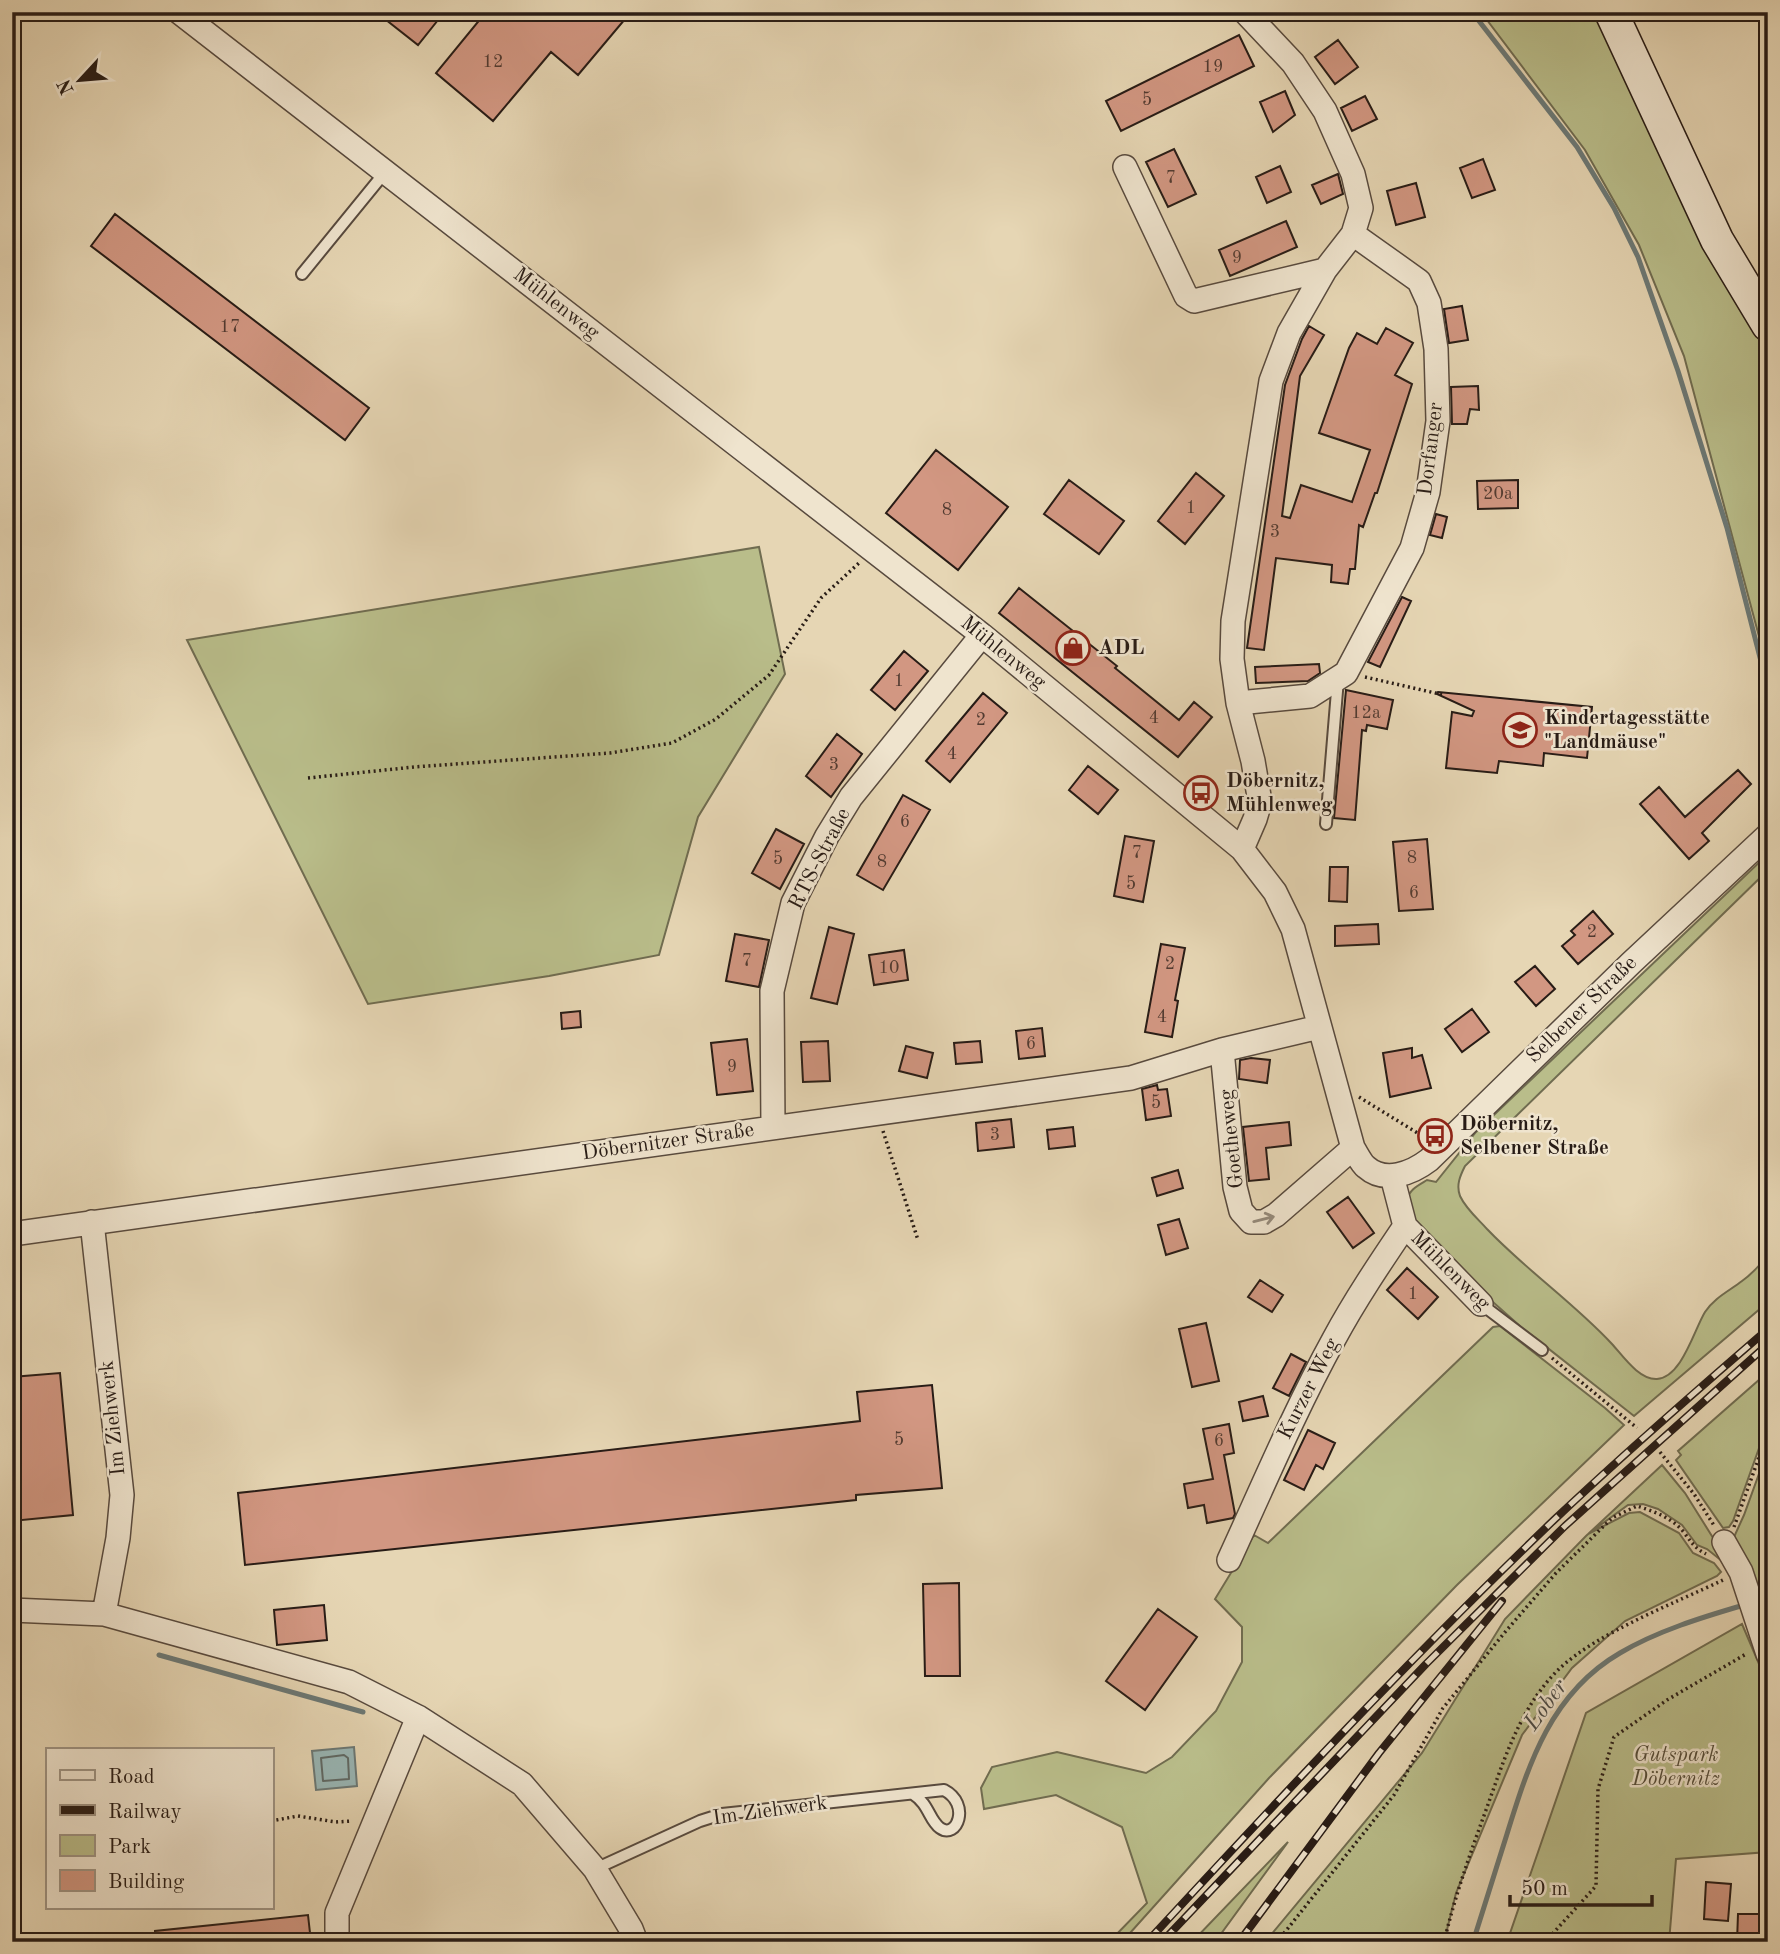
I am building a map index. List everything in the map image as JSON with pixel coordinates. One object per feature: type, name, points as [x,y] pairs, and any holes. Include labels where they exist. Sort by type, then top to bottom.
[{"type":"main road","points":[[1611,12],[1717,240],[1768,325]]},
{"type":"street","name":"Mühlenweg","points":[[179,12],[982,635],[1242,849],[1275,892],[1293,929],[1353,1148],[1366,1167],[1392,1176],[1405,1226],[1480,1304]]},
{"type":"street","points":[[1242,849],[1260,802],[1238,703],[1232,659],[1233,621],[1270,381],[1289,333],[1325,270],[1353,234],[1360,208],[1353,174],[1325,111],[1293,63],[1245,12]]},
{"type":"street","points":[[1125,167],[1186,296],[1194,301],[1325,270]]},
{"type":"street","name":"Dorfanger","points":[[1342,676],[1412,548],[1428,492],[1438,421],[1436,349],[1429,303],[1419,282],[1353,234]]},
{"type":"street","name":"RTS-Straße","points":[[772,1127],[772,991],[793,903],[827,836],[851,797],[982,635]]},
{"type":"street","points":[[1238,703],[1310,696],[1342,676]]},
{"type":"street","name":"Selbener Straße","points":[[1392,1176],[1415,1170],[1441,1147],[1768,835]]},
{"type":"street","name":"Döbernitzer Straße","points":[[12,1234],[1131,1078],[1222,1049],[1319,1027]]},
{"type":"street","name":"Goetheweg","points":[[1222,1049],[1235,1187],[1241,1211],[1251,1222],[1264,1222],[1276,1215],[1353,1148]]},
{"type":"street","name":"Im Ziehwerk","points":[[92,1222],[122,1495],[118,1538],[104,1614]]},
{"type":"street","name":"Kurzer Weg","points":[[1228,1560],[1295,1415],[1334,1339],[1405,1226]]},
{"type":"street","points":[[1724,1542],[1742,1575],[1766,1651]]},
{"type":"street","points":[[12,1610],[104,1614],[349,1682],[418,1717],[522,1784],[595,1869],[636,1942]]},
{"type":"street","points":[[337,1942],[337,1913],[418,1717]]},
{"type":"lane","points":[[302,274],[386,172]]},
{"type":"lane","name":"Dorfanger","points":[[1326,824],[1342,676]]},
{"type":"lane","name":"Mühlenweg","points":[[1480,1304],[1542,1350]]},
{"type":"lane","name":"Im Ziehwerk","points":[[595,1869],[700,1821],[722,1814],[944,1790],[954,1795],[958,1802],[960,1815],[957,1824],[945,1830],[938,1827],[926,1805],[913,1794]]},
{"type":"path","points":[[308,778],[414,767],[610,753],[672,743],[716,719],[769,675],[821,598],[873,550]]},
{"type":"path","points":[[1342,676],[1444,695]]},
{"type":"path","points":[[1334,1081],[1441,1147]]},
{"type":"path","points":[[877,1112],[918,1240]]},
{"type":"path","points":[[1542,1350],[1637,1428]]},
{"type":"path","points":[[1660,1452],[1694,1494],[1724,1542],[1737,1523],[1768,1432]]},
{"type":"path","points":[[1277,1942],[1394,1795],[1443,1707],[1556,1573],[1612,1518],[1637,1506],[1656,1512],[1680,1528],[1694,1548],[1713,1558],[1724,1569],[1742,1575]]},
{"type":"path","points":[[1444,1942],[1456,1893],[1520,1723],[1559,1669],[1588,1648],[1627,1626],[1742,1575]]},
{"type":"path","points":[[1545,1942],[1596,1886],[1598,1789],[1614,1737],[1667,1700],[1724,1666],[1766,1651]]},
{"type":"path","points":[[273,1821],[298,1816],[337,1822],[375,1820]]},
{"type":"green space","points":[[1481,12],[1593,12],[1704,235],[1768,346],[1768,670],[1684,356],[1639,245],[1585,150]]},
{"type":"green space","points":[[759,547],[785,674],[698,817],[659,955],[549,976],[368,1004],[187,640]]},
{"type":"green space","points":[[1768,854],[1768,870],[1465,1166],[1459,1181],[1458,1188],[1463,1201],[1487,1229],[1597,1329],[1632,1366],[1650,1378],[1666,1376],[1674,1370],[1709,1307],[1749,1275],[1768,1255],[1768,1302],[1634,1416],[1521,1327],[1476,1287],[1417,1229],[1406,1201],[1420,1184],[1427,1180],[1436,1182],[1476,1132]]},
{"type":"green space","points":[[1500,1326],[1624,1425],[1457,1585],[1269,1778],[1122,1942],[1109,1942],[1147,1903],[1122,1827],[1056,1795],[984,1809],[981,1788],[992,1767],[1057,1752],[1146,1773],[1172,1757],[1216,1711],[1242,1662],[1242,1627],[1215,1599],[1254,1535],[1268,1543],[1493,1327]]},
{"type":"green space","points":[[1768,1372],[1768,1423],[1733,1521],[1729,1527],[1723,1528],[1676,1460],[1681,1455],[1678,1451]]},
{"type":"green space","points":[[1768,1449],[1768,1624],[1734,1537]]},
{"type":"green space","points":[[1662,1465],[1685,1493],[1730,1565],[1697,1545],[1682,1525],[1658,1509],[1643,1504],[1628,1505],[1589,1534]]},
{"type":"green space","points":[[1640,1512],[1679,1533],[1693,1553],[1714,1563],[1721,1572],[1625,1621],[1572,1668],[1522,1735],[1456,1893],[1444,1942],[1265,1942],[1422,1753],[1505,1619],[1588,1534],[1629,1513]]},
{"type":"green space","name":"Gutspark Döbernitz","points":[[1742,1624],[1768,1685],[1768,1852],[1676,1859],[1669,1942],[1507,1942],[1586,1713]]},
{"type":"green space","points":[[1288,1842],[1215,1942],[1192,1942]]},
{"type":"water","points":[[354,1747],[357,1786],[316,1790],[312,1751]]},
{"type":"building","points":[[376,12],[428,12],[438,20],[418,45]]},
{"type":"building","points":[[486,12],[631,12],[578,75],[551,52],[493,121],[436,73]]},
{"type":"building","points":[[1239,35],[1254,66],[1121,131],[1106,101]]},
{"type":"building","points":[[1338,40],[1358,67],[1335,84],[1315,57]]},
{"type":"building","points":[[1285,91],[1295,115],[1273,132],[1260,102]]},
{"type":"building","points":[[1365,96],[1377,119],[1352,131],[1341,108]]},
{"type":"building","points":[[1174,149],[1196,194],[1168,207],[1146,162]]},
{"type":"building","points":[[1483,159],[1495,190],[1472,198],[1460,168]]},
{"type":"building","points":[[1280,166],[1291,192],[1267,203],[1256,177]]},
{"type":"building","points":[[1338,174],[1343,194],[1321,204],[1312,185]]},
{"type":"building","points":[[1416,183],[1425,217],[1396,225],[1387,191]]},
{"type":"building","points":[[115,214],[369,408],[345,440],[91,246]]},
{"type":"building","points":[[1286,221],[1297,247],[1230,276],[1219,250]]},
{"type":"building","points":[[1462,306],[1468,340],[1449,343],[1444,309]]},
{"type":"building","points":[[1309,326],[1324,335],[1300,376],[1282,516],[1290,518],[1301,485],[1352,502],[1370,450],[1319,433],[1349,348],[1357,333],[1377,344],[1386,328],[1413,343],[1395,375],[1412,384],[1377,493],[1363,527],[1359,525],[1355,569],[1350,569],[1348,584],[1331,582],[1332,565],[1276,558],[1264,650],[1247,648],[1285,385]]},
{"type":"building","points":[[1478,386],[1479,410],[1470,409],[1467,424],[1452,424],[1451,387]]},
{"type":"building","points":[[936,450],[1008,507],[958,570],[886,513]]},
{"type":"building","points":[[1196,473],[1224,496],[1185,544],[1158,521]]},
{"type":"building","points":[[1069,480],[1124,521],[1099,554],[1044,514]]},
{"type":"building","points":[[1518,480],[1518,508],[1478,509],[1477,481]]},
{"type":"building","points":[[1436,514],[1447,517],[1442,538],[1430,535]]},
{"type":"building","points":[[1019,588],[1117,666],[1115,668],[1179,720],[1194,702],[1212,717],[1178,757],[999,613]]},
{"type":"building","points":[[1402,597],[1411,601],[1380,667],[1368,662]]},
{"type":"building","points":[[904,651],[928,671],[895,710],[871,690]]},
{"type":"building","points":[[1319,664],[1320,673],[1308,681],[1256,683],[1255,667]]},
{"type":"building","points":[[1346,690],[1393,700],[1387,729],[1367,725],[1366,731],[1362,730],[1355,820],[1334,818]]},
{"type":"building","points":[[983,693],[1007,713],[950,782],[926,761]]},
{"type":"building","name":"Kindertagesstätte \"Landmäuse\"","points":[[1437,694],[1592,707],[1587,758],[1544,753],[1543,766],[1499,761],[1497,773],[1446,768],[1452,712],[1472,716],[1474,711]]},
{"type":"building","points":[[837,734],[862,754],[831,797],[806,776]]},
{"type":"building","points":[[1088,766],[1118,790],[1098,814],[1069,790]]},
{"type":"building","points":[[1738,770],[1751,784],[1702,833],[1709,841],[1689,859],[1640,804],[1659,787],[1685,817]]},
{"type":"building","points":[[903,795],[930,810],[883,890],[857,875]]},
{"type":"building","points":[[776,829],[804,844],[780,889],[752,873]]},
{"type":"building","points":[[1125,836],[1154,841],[1143,902],[1114,896]]},
{"type":"building","points":[[1427,839],[1433,909],[1399,911],[1393,842]]},
{"type":"building","points":[[1330,867],[1348,867],[1347,902],[1329,901]]},
{"type":"building","points":[[1593,911],[1613,934],[1578,964],[1562,946],[1575,935],[1571,931]]},
{"type":"building","points":[[1378,924],[1379,944],[1335,946],[1335,926]]},
{"type":"building","points":[[829,927],[854,934],[837,1004],[811,998]]},
{"type":"building","points":[[735,934],[769,940],[759,987],[726,981]]},
{"type":"building","points":[[1161,944],[1185,948],[1175,1000],[1178,1001],[1172,1037],[1145,1032]]},
{"type":"building","points":[[904,950],[908,980],[874,985],[869,955]]},
{"type":"building","points":[[1535,966],[1555,989],[1536,1006],[1515,982]]},
{"type":"building","points":[[1472,1009],[1489,1032],[1462,1052],[1445,1029]]},
{"type":"building","points":[[580,1011],[581,1027],[562,1029],[561,1013]]},
{"type":"building","points":[[1042,1028],[1045,1056],[1019,1059],[1016,1031]]},
{"type":"building","points":[[747,1039],[753,1091],[717,1095],[711,1043]]},
{"type":"building","points":[[828,1041],[830,1081],[803,1082],[801,1042]]},
{"type":"building","points":[[980,1041],[982,1062],[956,1064],[954,1043]]},
{"type":"building","points":[[906,1046],[933,1053],[927,1078],[899,1071]]},
{"type":"building","points":[[1412,1048],[1412,1058],[1422,1055],[1431,1088],[1390,1097],[1383,1053]]},
{"type":"building","points":[[1240,1060],[1270,1060],[1267,1083],[1239,1079]]},
{"type":"building","points":[[1157,1085],[1158,1090],[1167,1089],[1171,1116],[1146,1120],[1142,1089]]},
{"type":"building","points":[[1011,1119],[1014,1147],[978,1151],[976,1123]]},
{"type":"building","points":[[1289,1122],[1291,1145],[1266,1148],[1269,1179],[1249,1181],[1243,1127]]},
{"type":"building","points":[[1073,1127],[1075,1146],[1049,1149],[1047,1130]]},
{"type":"building","points":[[1178,1170],[1183,1188],[1157,1196],[1152,1178]]},
{"type":"building","points":[[1348,1197],[1374,1233],[1353,1248],[1327,1212]]},
{"type":"building","points":[[1179,1219],[1188,1248],[1166,1255],[1158,1225]]},
{"type":"building","points":[[1407,1268],[1438,1297],[1418,1319],[1387,1290]]},
{"type":"building","points":[[1260,1280],[1283,1295],[1272,1312],[1248,1297]]},
{"type":"building","points":[[1206,1323],[1219,1381],[1192,1387],[1179,1329]]},
{"type":"building","points":[[1291,1354],[1306,1362],[1289,1396],[1273,1388]]},
{"type":"building","points":[[60,1373],[73,1515],[12,1521],[12,1377]]},
{"type":"building","points":[[932,1385],[942,1488],[856,1495],[856,1500],[245,1565],[238,1493],[860,1421],[857,1392]]},
{"type":"building","points":[[1263,1396],[1268,1416],[1243,1421],[1239,1402]]},
{"type":"building","points":[[1229,1424],[1234,1453],[1224,1455],[1235,1514],[1233,1518],[1207,1523],[1204,1505],[1188,1508],[1184,1484],[1213,1479],[1203,1429]]},
{"type":"building","points":[[1308,1430],[1335,1443],[1323,1469],[1316,1465],[1304,1490],[1284,1480]]},
{"type":"building","points":[[959,1583],[960,1676],[925,1676],[923,1584]]},
{"type":"building","points":[[324,1605],[327,1640],[277,1645],[274,1610]]},
{"type":"building","points":[[1158,1609],[1197,1637],[1145,1710],[1106,1681]]},
{"type":"building","points":[[1706,1882],[1731,1884],[1728,1921],[1704,1919]]},
{"type":"building","points":[[1738,1914],[1768,1914],[1768,1942],[1737,1942]]},
{"type":"building","points":[[308,1915],[311,1942],[155,1942],[155,1931]]},
{"type":"waterway","points":[[1472,12],[1577,147],[1614,208],[1638,257],[1678,371],[1727,528],[1768,689]]},
{"type":"waterway","name":"Lober","points":[[1473,1942],[1515,1807],[1534,1756],[1560,1709],[1576,1688],[1596,1669],[1634,1645],[1680,1625],[1744,1605]]},
{"type":"waterway","points":[[159,1655],[363,1712]]},
{"type":"railway","points":[[1147,1942],[1348,1728],[1502,1570],[1607,1471],[1768,1329]]},
{"type":"railway","points":[[1162,1942],[1426,1664],[1565,1526],[1768,1344]]},
{"type":"railway","points":[[1239,1942],[1379,1753],[1502,1601]]},
{"type":"place","name":"ADL","points":[[1073,648]]},
{"type":"place","name":"Kindertagesstätte \"Landmäuse\"","points":[[1520,730]]},
{"type":"place","name":"Döbernitz, Mühlenweg","points":[[1201,793]]},
{"type":"place","name":"Döbernitz, Selbener Straße","points":[[1435,1136]]}]
